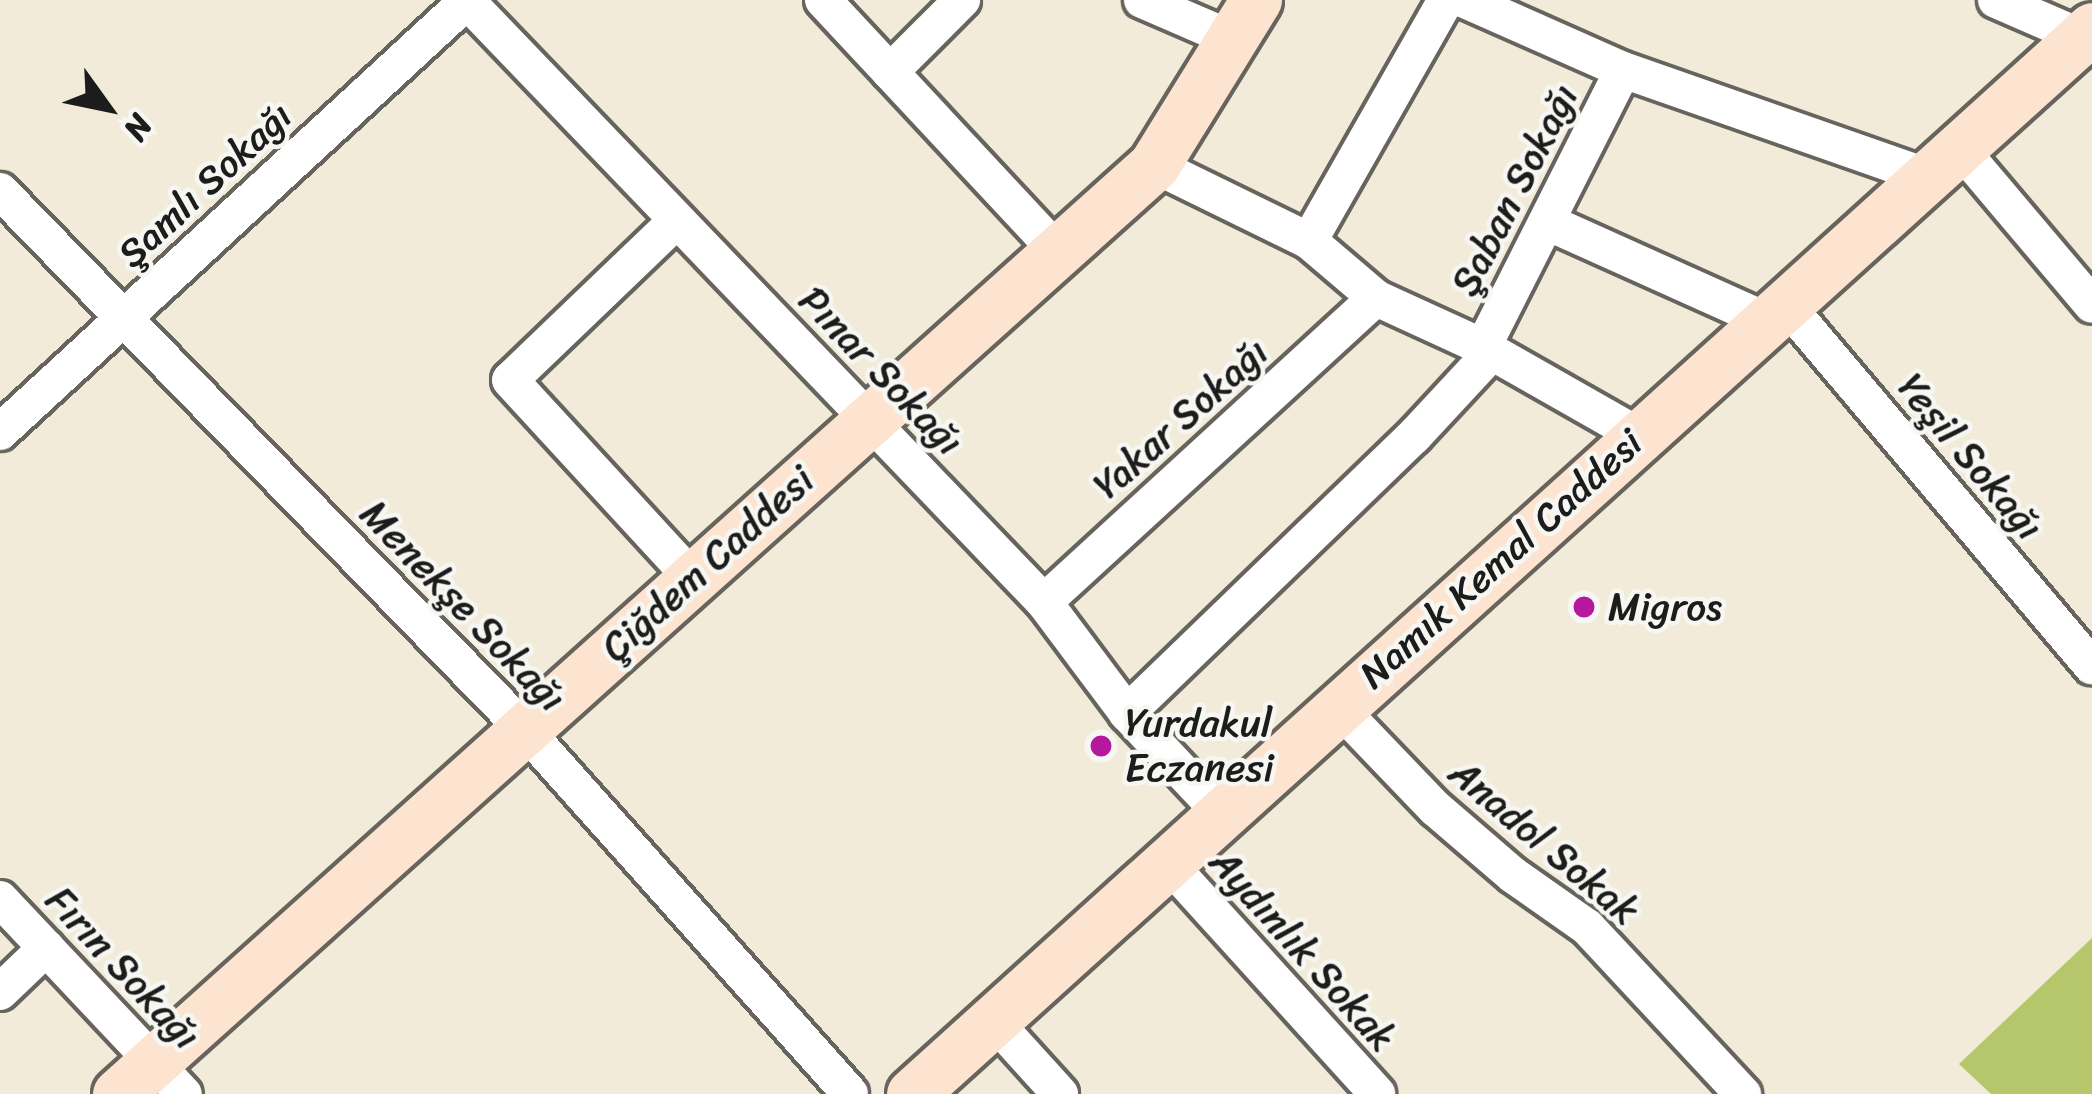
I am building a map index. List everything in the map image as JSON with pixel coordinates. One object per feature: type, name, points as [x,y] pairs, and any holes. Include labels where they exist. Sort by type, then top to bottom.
[{"type":"main road","name":"Çiğdem Caddesi","points":[[152,1083],[524,729],[1154,165],[1244,20]]},
{"type":"main road","name":"Namık Kemal Caddesi","points":[[912,1094],[2086,32]]},
{"type":"street","name":"Pınar Sokağı","points":[[467,0],[1044,602],[1126,713],[1221,813]]},
{"type":"street","name":"Şamlı Sokağı","points":[[0,431],[467,0]]},
{"type":"street","points":[[824,0],[1057,251]]},
{"type":"street","points":[[890,72],[962,0]]},
{"type":"street","points":[[1142,0],[1244,20]]},
{"type":"street","points":[[1309,241],[1446,0]]},
{"type":"street","points":[[1465,0],[1623,70],[1940,160],[2092,305]]},
{"type":"street","points":[[1996,0],[2086,32]]},
{"type":"street","name":"Şaban Sokağı","points":[[1126,713],[1414,436],[1488,349],[1623,70]]},
{"type":"street","points":[[1154,165],[1309,241],[1376,298],[1488,349],[1638,435]]},
{"type":"street","name":"Menekşe Sokağı","points":[[0,191],[524,729],[850,1094]]},
{"type":"street","points":[[675,221],[510,380],[692,578]]},
{"type":"street","points":[[1547,222],[1774,311]]},
{"type":"street","name":"Yakar Sokağı","points":[[1044,602],[1376,298]]},
{"type":"street","name":"Yeşil Sokağı","points":[[1774,311],[2092,666]]},
{"type":"street","name":"Anadol Sokak","points":[[1338,707],[1435,808],[1513,875],[1587,927],[1743,1094]]},
{"type":"street","name":"Aydınlık Sokak","points":[[1167,862],[1377,1094]]},
{"type":"street","name":"Fırın Sokağı","points":[[0,899],[46,948],[152,1083]]},
{"type":"street","points":[[0,992],[46,948]]},
{"type":"street","points":[[993,1020],[1060,1094]]},
{"type":"green space","points":[[2092,938],[2092,1094],[1991,1094],[1959,1064]]},
{"type":"place","name":"Migros","points":[[1584,607]]},
{"type":"place","name":"Yurdakul Eczanesi","points":[[1101,746]]}]
